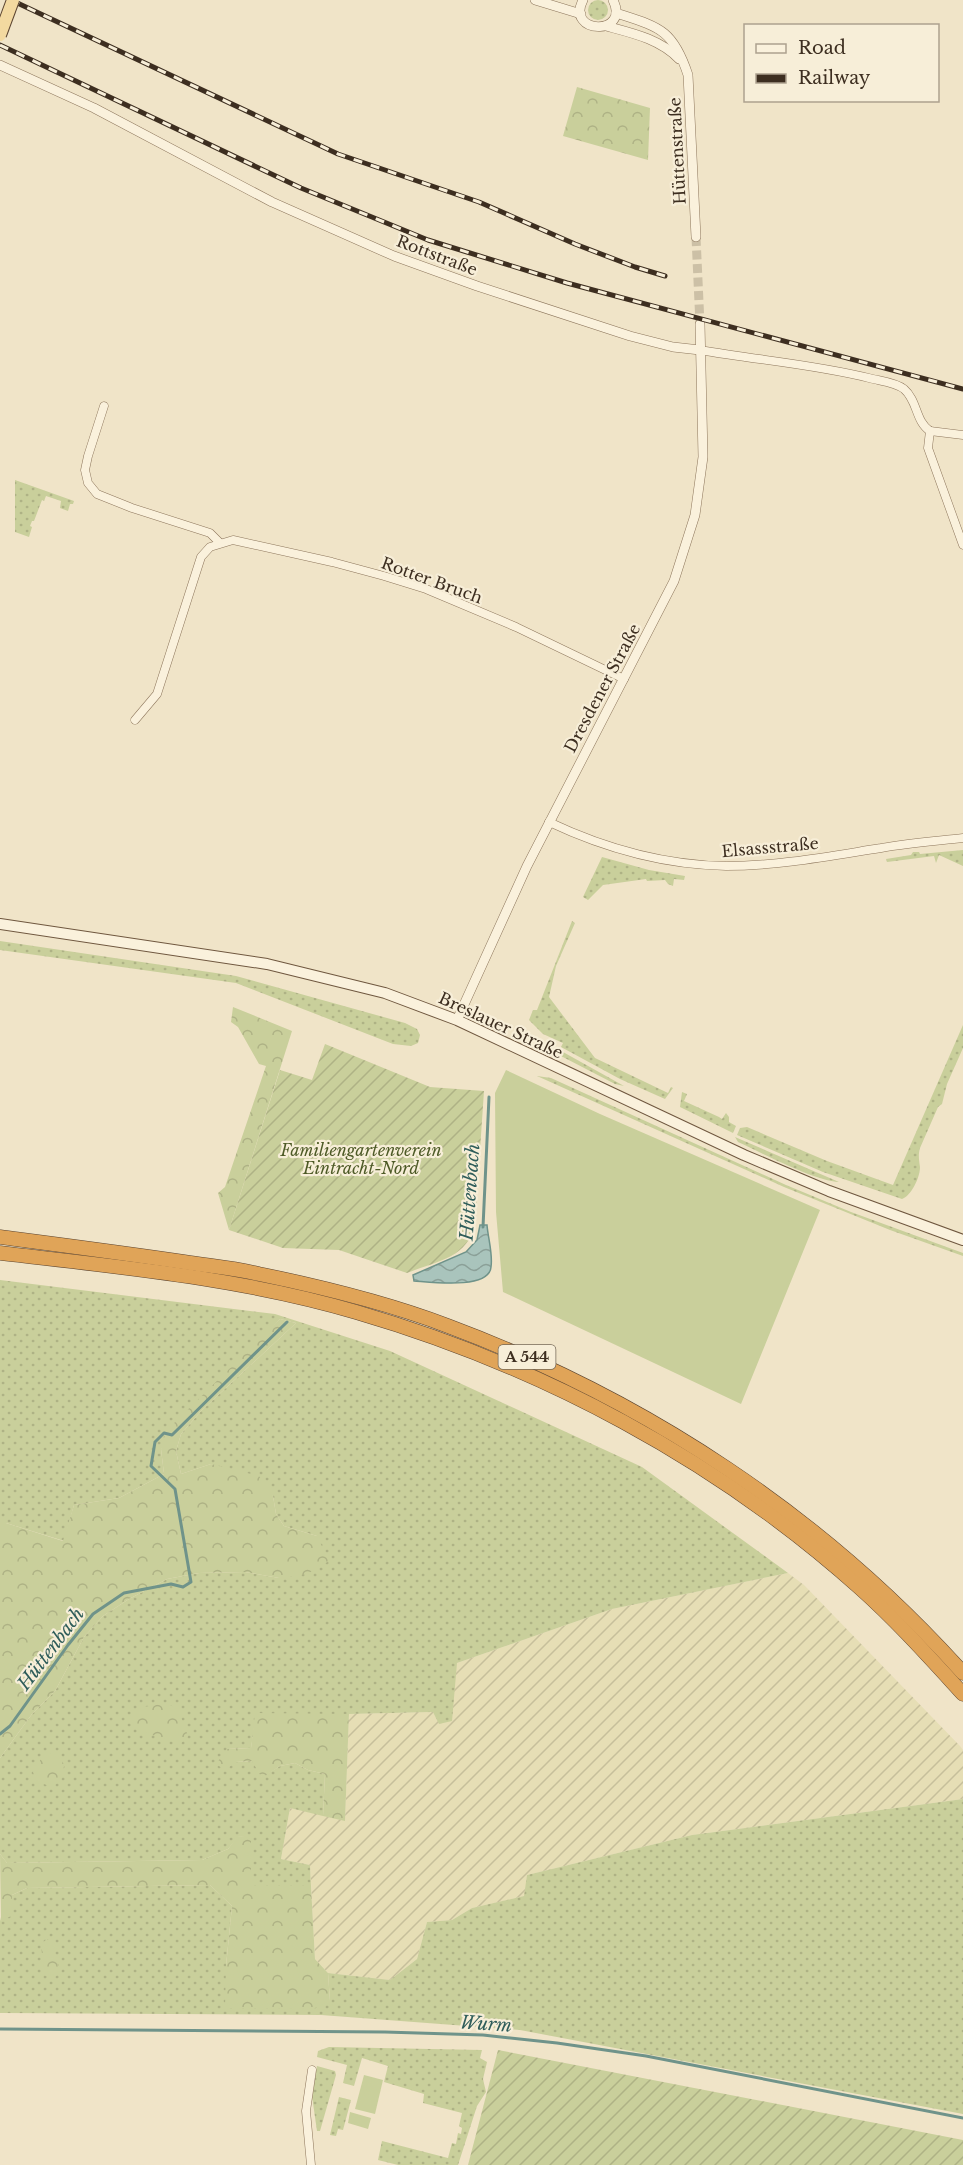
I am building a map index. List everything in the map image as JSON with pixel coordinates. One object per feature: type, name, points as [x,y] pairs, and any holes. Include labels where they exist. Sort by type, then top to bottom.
[{"type":"highway","name":"A 544","points":[[0,1237],[257,1273],[358,1298],[447,1325],[531,1359],[602,1392],[731,1470],[802,1522],[870,1579],[933,1639],[963,1673]]},
{"type":"highway","name":"A 544","points":[[0,1253],[142,1270],[253,1288],[354,1311],[440,1338],[595,1405],[724,1482],[785,1527],[861,1588],[963,1694]]},
{"type":"main road","points":[[0,34],[13,0]]},
{"type":"main road","name":"Breslauer Straße","points":[[0,924],[267,964],[341,980],[385,993],[457,1020],[717,1144],[829,1191],[963,1240]]},
{"type":"street","points":[[535,0],[580,14]]},
{"type":"street","points":[[606,26],[616,13],[613,0]]},
{"type":"street","points":[[580,1],[580,14],[588,25],[606,26],[664,45],[684,64]]},
{"type":"street","name":"Hüttenstraße","points":[[616,13],[664,32],[672,40],[688,75],[696,237]]},
{"type":"street","name":"Rottstraße","points":[[0,65],[94,108],[273,202],[394,256],[630,336],[673,347],[830,368],[893,384],[904,389],[910,397],[919,420],[930,432]]},
{"type":"street","points":[[700,324],[700,350]]},
{"type":"street","name":"Dresdener Straße","points":[[457,1020],[549,822],[674,581],[695,515],[703,447],[700,350]]},
{"type":"street","points":[[104,406],[88,456],[86,470],[88,483],[97,494],[132,508],[210,533],[220,543],[210,547],[201,557],[157,694],[135,720]]},
{"type":"street","points":[[963,435],[930,432],[928,448],[963,545]]},
{"type":"street","name":"Rotter Bruch","points":[[220,543],[232,540],[255,544],[332,562],[426,589],[516,627],[624,679]]},
{"type":"street","name":"Elsassstraße","points":[[549,822],[588,839],[643,856],[693,864],[725,866],[768,864],[963,838]]},
{"type":"street","points":[[311,2165],[306,2111],[312,2070]]},
{"type":"shaded area","points":[[788,1573],[804,1585],[960,1746],[963,1750],[963,1799],[692,1835],[527,1875],[525,1896],[472,1908],[452,1920],[427,1922],[417,1959],[390,1980],[328,1973],[315,1959],[310,1865],[281,1859],[290,1808],[345,1820],[349,1714],[433,1712],[457,1663],[612,1609]]},
{"type":"green space","points":[[598,0],[605,3],[608,10],[605,17],[598,20],[591,17],[588,10],[591,3]]},
{"type":"green space","points":[[577,87],[650,108],[648,160],[563,136]]},
{"type":"green space","points":[[15,480],[74,501],[73,504],[70,504],[68,511],[60,508],[61,501],[46,496],[32,521],[29,537],[15,532]]},
{"type":"green space","points":[[963,850],[963,866],[939,855],[936,863],[934,856],[887,862],[886,859],[911,855],[913,852],[920,854]]},
{"type":"green space","points":[[602,857],[649,870],[685,876],[684,880],[674,879],[673,886],[665,880],[647,881],[646,879],[603,885],[588,900],[583,897]]},
{"type":"green space","points":[[572,921],[575,923],[556,966],[549,997],[595,1058],[668,1093],[671,1087],[673,1088],[665,1099],[620,1079],[561,1047],[563,1043],[543,1034],[529,1020],[533,1010],[537,1010]]},
{"type":"green space","points":[[0,941],[236,976],[405,1023],[417,1029],[420,1035],[418,1043],[411,1046],[393,1044],[236,983],[0,950]]},
{"type":"green space","points":[[233,1007],[292,1031],[229,1230],[218,1193],[225,1187],[266,1066],[259,1064],[238,1027],[231,1022]]},
{"type":"green space","points":[[963,1025],[963,1048],[947,1084],[942,1104],[938,1107],[920,1148],[920,1167],[914,1186],[902,1199],[823,1172],[737,1135],[740,1128],[747,1127],[827,1161],[893,1185]]},
{"type":"green space","name":"Familiengartenverein Eintracht-Nord","points":[[325,1044],[430,1087],[484,1091],[475,1224],[466,1244],[450,1257],[407,1273],[339,1250],[283,1248],[229,1230],[280,1070],[312,1080]]},
{"type":"green space","points":[[563,1052],[624,1086],[615,1084],[561,1056]]},
{"type":"green space","points":[[506,1070],[600,1114],[820,1210],[741,1404],[503,1292],[496,1212],[495,1093]]},
{"type":"green space","points":[[537,1076],[551,1078],[786,1185],[851,1212],[963,1253],[963,1256],[890,1230],[784,1187]]},
{"type":"green space","points":[[682,1092],[687,1094],[684,1101],[722,1119],[726,1113],[729,1122],[736,1126],[733,1133],[680,1107]]},
{"type":"green space","points":[[735,1137],[839,1182],[816,1177],[789,1166],[738,1142]]},
{"type":"green space","points":[[0,1280],[275,1314],[390,1351],[642,1467],[788,1573],[612,1609],[457,1663],[452,1721],[439,1724],[433,1712],[256,1714],[251,1748],[227,1749],[236,1762],[253,1761],[262,1777],[280,1766],[295,1763],[308,1770],[325,1774],[323,1816],[290,1808],[281,1859],[310,1865],[311,1886],[250,1886],[251,1836],[238,1837],[228,1849],[202,1860],[7,1863],[0,1854],[0,1758],[32,1714],[55,1691],[84,1637],[103,1616],[167,1579],[199,1573],[245,1572],[279,1578],[317,1536],[284,1526],[276,1514],[273,1496],[211,1464],[181,1474],[176,1451],[181,1434],[201,1411],[296,1323],[280,1319],[161,1449],[164,1474],[119,1498],[74,1505],[64,1541],[0,1523]]},
{"type":"green space","points":[[280,1319],[296,1323],[201,1411],[181,1434],[176,1451],[181,1474],[211,1464],[259,1476],[273,1496],[276,1514],[284,1526],[317,1536],[329,1561],[307,1574],[279,1578],[245,1572],[199,1573],[167,1579],[129,1599],[103,1616],[84,1637],[55,1691],[32,1714],[0,1758],[0,1523],[63,1541],[74,1505],[119,1498],[164,1474],[161,1449],[166,1431]]},
{"type":"green space","points":[[162,1704],[177,1707],[188,1736],[180,1744],[144,1732],[133,1724],[130,1715],[137,1708]]},
{"type":"green space","points":[[255,1713],[349,1714],[345,1821],[323,1816],[325,1774],[308,1770],[295,1763],[280,1766],[262,1778],[252,1761],[236,1762],[225,1770],[216,1764],[227,1749],[251,1748]]},
{"type":"green space","points":[[60,1752],[64,1766],[61,1780],[52,1787],[36,1781],[33,1772],[44,1754]]},
{"type":"green space","points":[[963,1799],[963,2114],[520,2030],[321,2015],[0,2013],[0,1917],[1,1921],[12,1895],[27,1888],[210,1885],[232,1906],[226,1966],[330,2001],[328,1973],[390,1980],[417,1959],[427,1922],[452,1920],[472,1908],[524,1896],[527,1875],[692,1835]]},
{"type":"green space","points":[[251,1835],[251,1886],[311,1886],[315,1959],[328,1973],[330,2001],[313,2009],[225,2008],[226,1966],[232,1906],[210,1885],[27,1888],[12,1895],[11,1916],[1,1921],[0,1854],[7,1863],[202,1860],[228,1849],[237,1837]]},
{"type":"green space","points":[[47,1939],[52,1942],[60,1973],[53,1978],[44,1975],[41,1944]]},
{"type":"green space","points":[[329,2047],[482,2050],[480,2058],[487,2062],[483,2079],[486,2092],[477,2106],[458,2165],[398,2165],[378,2160],[382,2141],[448,2158],[452,2143],[456,2144],[458,2133],[461,2134],[462,2128],[459,2126],[462,2113],[423,2103],[424,2094],[384,2082],[388,2066],[362,2058],[354,2086],[343,2083],[347,2065],[317,2057],[318,2051]]},
{"type":"green space","points":[[498,2050],[963,2140],[963,2165],[468,2165]]},
{"type":"green space","points":[[317,2066],[335,2071],[336,2075],[320,2131],[317,2131],[312,2096]]},
{"type":"green space","points":[[364,2075],[383,2080],[375,2114],[355,2109]]},
{"type":"green space","points":[[339,2097],[351,2100],[343,2130],[338,2129],[336,2136],[330,2135]]},
{"type":"green space","points":[[350,2112],[371,2118],[368,2129],[348,2123]]},
{"type":"water","points":[[480,1225],[487,1225],[491,1251],[491,1267],[488,1274],[470,1282],[414,1281],[413,1275],[466,1252],[477,1240]]},
{"type":"waterway","name":"Hüttenbach","points":[[483,1227],[489,1097]]},
{"type":"waterway","name":"Hüttenbach","points":[[0,1734],[10,1726],[93,1614],[124,1593],[171,1584],[183,1587],[191,1582],[175,1489],[151,1466],[155,1442],[164,1433],[172,1435],[287,1322]]},
{"type":"waterway","name":"Wurm","points":[[0,2029],[483,2035],[646,2056],[963,2118]]},
{"type":"tunnel","points":[[696,237],[700,324]]},
{"type":"railway","points":[[11,0],[338,154],[479,202],[575,244],[665,276]]},
{"type":"railway","points":[[0,45],[301,188],[428,240],[567,283],[963,389]]}]
